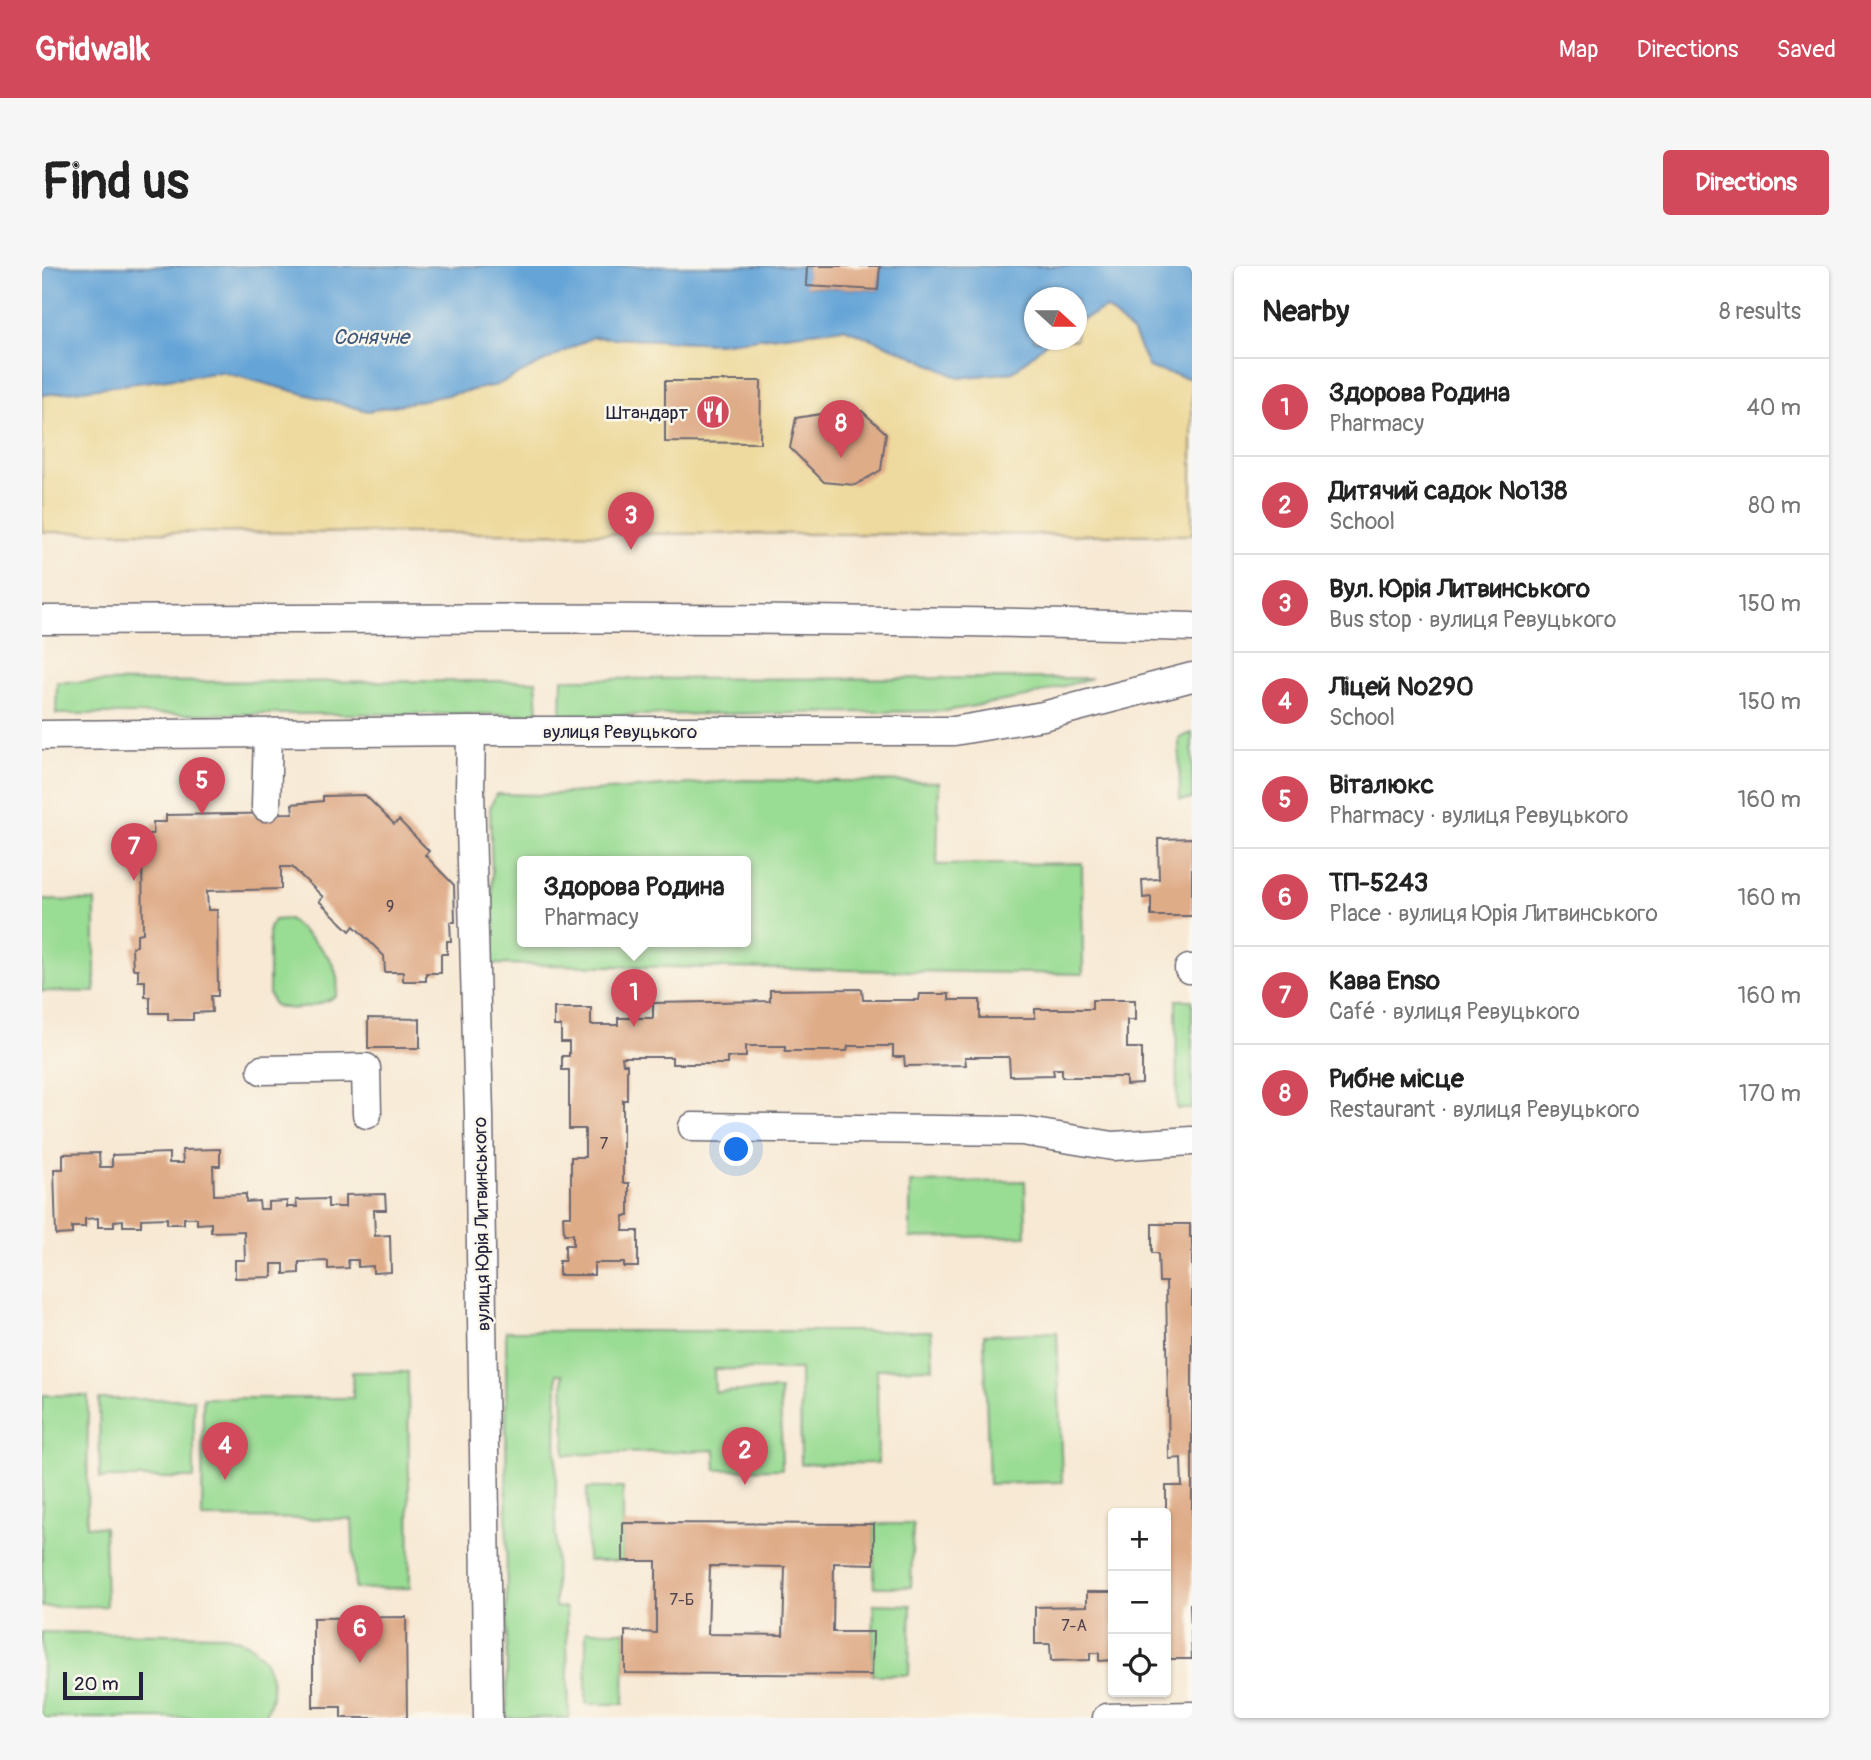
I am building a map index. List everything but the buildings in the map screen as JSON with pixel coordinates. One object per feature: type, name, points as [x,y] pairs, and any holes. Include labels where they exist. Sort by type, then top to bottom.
[{"type":"street","points":[[42,620],[564,617],[939,620],[1192,626]]},
{"type":"street","name":"вулиця Ревуцького","points":[[42,736],[471,731],[954,731],[1043,716],[1192,677]]},
{"type":"street","name":"вулиця Юрія Литвинського","points":[[471,731],[488,1718]]},
{"type":"street","points":[[266,807],[268,734]]},
{"type":"street","points":[[262,1070],[366,1068],[367,1114]]},
{"type":"street","points":[[693,1127],[1023,1131],[1113,1146],[1192,1141]]},
{"type":"street","points":[[1107,1718],[1192,1716]]},
{"type":"green space","points":[[1092,678],[1026,697],[946,711],[561,716],[562,679]]},
{"type":"green space","points":[[536,681],[538,714],[56,714],[57,682]]},
{"type":"green space","points":[[1192,733],[1192,799],[1180,800],[1179,738]]},
{"type":"green space","points":[[745,780],[939,782],[937,865],[1082,863],[1083,974],[490,964],[490,808],[496,794],[541,795]]},
{"type":"green space","points":[[42,900],[95,901],[95,992],[42,991]]},
{"type":"green space","points":[[289,919],[325,953],[336,972],[336,996],[322,1003],[306,1007],[281,1007],[274,1005],[269,994],[269,928],[274,920]]},
{"type":"green space","points":[[1176,1000],[1192,1000],[1192,1109],[1177,1109]]},
{"type":"green space","points":[[1025,1181],[1026,1236],[910,1238],[910,1183]]},
{"type":"green space","points":[[506,1331],[931,1331],[933,1368],[877,1369],[878,1463],[801,1464],[800,1370],[714,1369],[715,1392],[780,1390],[782,1469],[716,1470],[715,1450],[565,1455],[563,1374],[557,1374],[555,1607],[566,1608],[569,1718],[507,1718]]},
{"type":"green space","points":[[1057,1332],[1062,1482],[989,1484],[984,1335]]},
{"type":"green space","points":[[352,1372],[408,1372],[410,1588],[355,1589],[352,1519],[202,1518],[203,1398],[353,1398]]},
{"type":"green space","points":[[42,1395],[88,1396],[87,1526],[104,1527],[106,1606],[42,1607]]},
{"type":"green space","points":[[99,1399],[194,1399],[194,1478],[100,1478]]},
{"type":"green space","points":[[587,1488],[623,1488],[623,1561],[587,1561]]},
{"type":"green space","points":[[874,1524],[913,1524],[911,1587],[874,1587]]},
{"type":"green space","points":[[874,1604],[911,1605],[909,1675],[872,1675]]},
{"type":"green space","points":[[586,1631],[625,1631],[624,1704],[586,1704]]},
{"type":"green space","points":[[42,1632],[225,1635],[246,1643],[262,1658],[271,1678],[268,1709],[262,1718],[42,1718]]},
{"type":"sand","points":[[1106,308],[1133,333],[1149,368],[1192,379],[1192,535],[42,532],[42,395],[222,372],[368,411],[497,385],[592,337],[717,343],[844,328],[907,353],[959,378],[1013,372],[1038,350],[1087,350],[1087,317]]},
{"type":"water","name":"Сонячне","points":[[42,266],[807,266],[807,286],[878,290],[880,266],[1192,266],[1192,379],[1149,368],[1133,333],[1106,308],[1087,317],[1087,287],[1024,287],[1024,350],[1038,350],[1013,372],[959,378],[907,353],[844,328],[717,343],[593,337],[497,385],[368,411],[222,372],[42,395]]},
{"type":"place","name":"Штандарт","points":[[713,412]]},
{"type":"place","name":"Рибне місце","points":[[841,458]]},
{"type":"place","name":"Вул. Юрія Литвинського","points":[[631,550]]},
{"type":"place","name":"Віталюкс","points":[[202,815]]},
{"type":"place","name":"Кава Enso","points":[[134,881]]},
{"type":"place","name":"Здорова Родина","points":[[634,1027]]},
{"type":"place","name":"Ліцей №290","points":[[225,1480]]},
{"type":"place","name":"Дитячий садок №138","points":[[745,1485]]},
{"type":"place","name":"ТП-5243","points":[[360,1663]]}]
